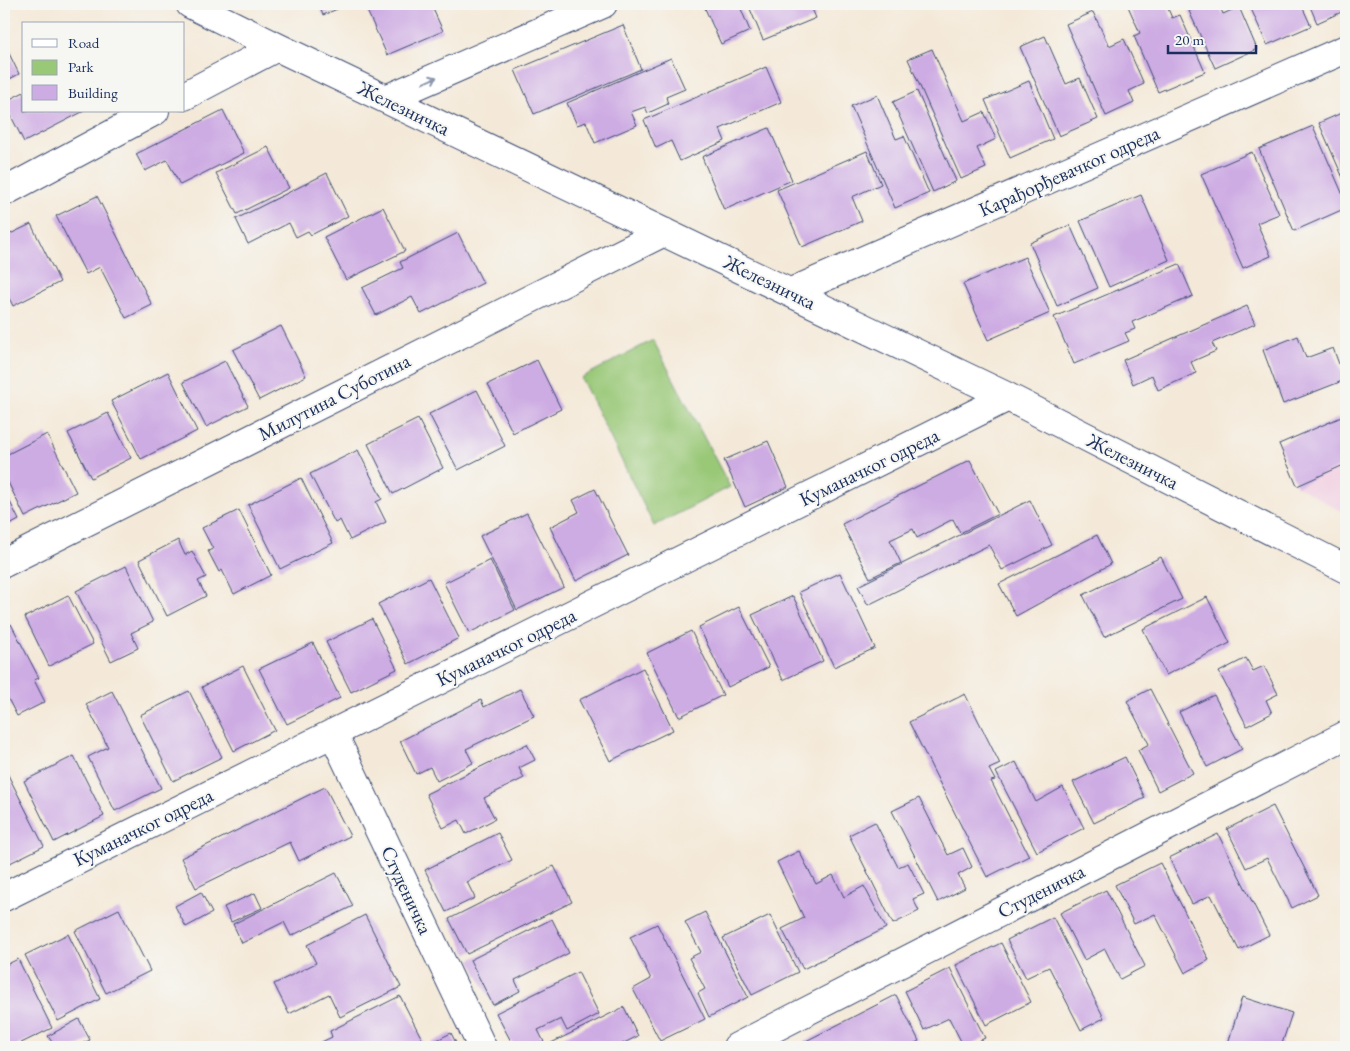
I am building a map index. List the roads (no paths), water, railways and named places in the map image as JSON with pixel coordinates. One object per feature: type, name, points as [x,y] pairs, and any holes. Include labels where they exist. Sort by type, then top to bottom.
[{"type":"street","name":"Железничка","points":[[190,4],[1008,397],[1346,569]]},
{"type":"street","points":[[386,99],[603,4]]},
{"type":"street","points":[[185,95],[277,47]]},
{"type":"street","name":"Карађорђевачког одреда","points":[[791,292],[1346,49]]},
{"type":"street","points":[[4,192],[153,112]]},
{"type":"street","name":"Милутина Суботина","points":[[4,563],[664,232]]},
{"type":"street","name":"Куманачког одреда","points":[[4,896],[1008,397]]},
{"type":"street","name":"Студеничка","points":[[333,733],[482,1047]]},
{"type":"street","name":"Студеничка","points":[[737,1047],[1346,735]]}]
